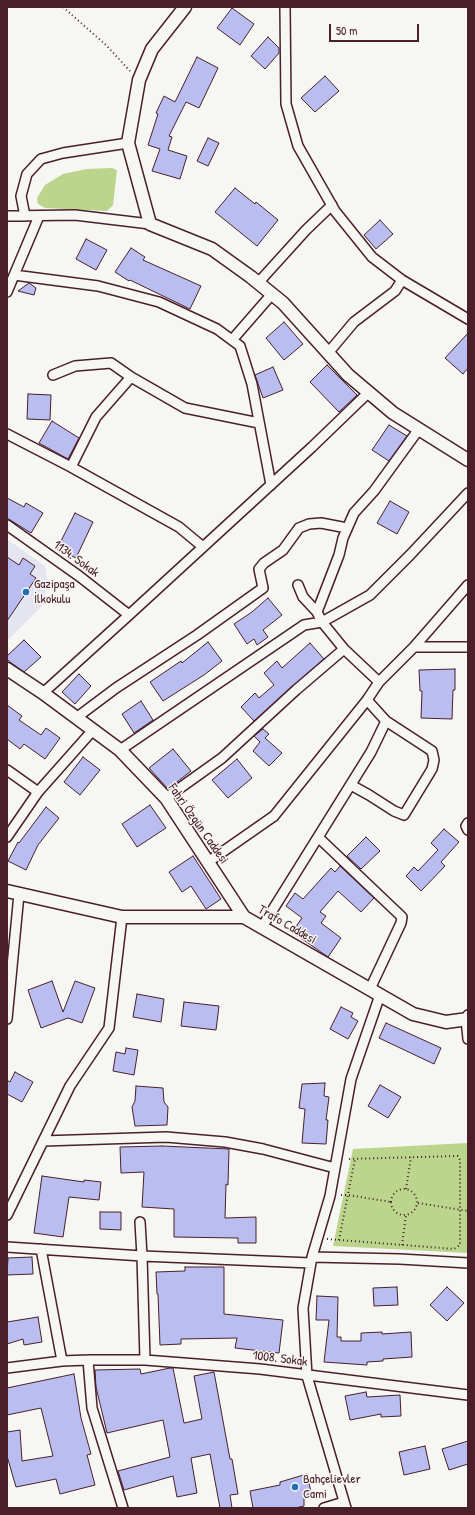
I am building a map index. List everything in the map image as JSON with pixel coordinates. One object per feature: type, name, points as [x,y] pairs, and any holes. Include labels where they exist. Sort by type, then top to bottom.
[{"type":"street","points":[[150,224],[128,143],[139,80],[152,49],[185,7]]},
{"type":"street","points":[[285,7],[286,104],[298,146],[332,205],[372,257],[402,280],[466,316]]},
{"type":"street","points":[[24,216],[21,196],[27,174],[41,159],[63,153],[128,143]]},
{"type":"street","points":[[258,283],[306,230],[332,205]]},
{"type":"street","points":[[7,216],[75,215],[150,224],[212,249],[283,303],[348,374],[393,413],[468,460]]},
{"type":"street","points":[[7,292],[39,216]]},
{"type":"street","points":[[14,275],[98,286],[159,302],[217,329],[240,346],[250,376],[271,485]]},
{"type":"street","points":[[328,353],[354,322],[395,290],[402,280]]},
{"type":"street","points":[[232,340],[272,294]]},
{"type":"street","points":[[53,375],[74,366],[111,363],[131,377],[184,408],[259,423]]},
{"type":"street","points":[[71,467],[96,416],[131,377]]},
{"type":"street","points":[[43,692],[271,485],[369,392]]},
{"type":"street","points":[[317,612],[339,555],[343,538],[354,513],[374,491],[418,429]]},
{"type":"street","points":[[7,434],[71,467],[179,527],[203,547]]},
{"type":"street","points":[[120,750],[304,625],[322,622],[370,595],[468,493]]},
{"type":"street","points":[[76,718],[116,688],[198,635],[263,588],[259,569],[264,563],[283,550],[299,528],[310,524],[321,523],[347,528]]},
{"type":"street","name":"1134. Sokak","points":[[7,525],[79,576],[129,615]]},
{"type":"street","points":[[298,585],[303,596],[317,612],[322,622],[344,649],[379,682]]},
{"type":"street","points":[[208,862],[274,816],[367,700],[379,682],[414,647],[468,585]]},
{"type":"street","points":[[414,647],[468,647]]},
{"type":"street","points":[[166,798],[222,758],[296,690],[344,649]]},
{"type":"street","name":"Fahri Özgün Caddesi","points":[[7,669],[43,692],[120,750],[166,798],[244,917]]},
{"type":"street","points":[[350,785],[404,815],[432,769],[434,760],[432,751],[386,721],[367,700]]},
{"type":"street","points":[[262,927],[319,838],[371,752],[386,721]]},
{"type":"street","points":[[7,837],[38,792],[93,730]]},
{"type":"street","points":[[7,770],[38,792]]},
{"type":"street","points":[[468,823],[466,826],[468,830]]},
{"type":"street","points":[[319,838],[402,917],[375,992],[351,1079],[330,1196],[311,1260],[303,1308],[307,1376],[345,1505],[324,1508]]},
{"type":"street","name":"Trafo Caddesi","points":[[7,891],[122,917],[244,917],[413,1014],[446,1022],[467,1017]]},
{"type":"street","points":[[7,1019],[19,894]]},
{"type":"street","points":[[7,1215],[70,1086],[109,1028],[122,917]]},
{"type":"street","points":[[467,1017],[468,1039]]},
{"type":"street","points":[[43,1141],[166,1137],[225,1142],[336,1164]]},
{"type":"street","points":[[140,1222],[145,1360]]},
{"type":"street","points":[[7,1247],[142,1256],[311,1260],[400,1259],[468,1263]]},
{"type":"street","points":[[41,1249],[62,1361]]},
{"type":"street","points":[[88,1360],[92,1408],[122,1508]]},
{"type":"street","name":"1008. Sokak","points":[[7,1368],[62,1361],[145,1360],[260,1369],[468,1395]]},
{"type":"path","points":[[63,7],[106,45],[139,80]]},
{"type":"path","points":[[318,1238],[454,1249],[460,1245],[460,1160],[458,1156],[355,1159],[336,1164]]},
{"type":"path","points":[[406,1189],[411,1158]]},
{"type":"path","points":[[339,1240],[355,1159]]},
{"type":"path","points":[[402,1189],[406,1189],[414,1192],[418,1204],[414,1211],[406,1214],[398,1213],[394,1210],[391,1202],[394,1193],[402,1189]]},
{"type":"path","points":[[330,1196],[348,1195],[391,1202]]},
{"type":"path","points":[[418,1204],[468,1211]]},
{"type":"path","points":[[400,1259],[406,1214]]},
{"type":"shaded area","name":"Gazipaşa İlkokulu","points":[[7,539],[45,566],[47,580],[44,604],[7,641]]},
{"type":"green space","points":[[112,168],[117,170],[113,205],[107,211],[45,208],[38,204],[37,198],[45,185],[63,174],[87,169]]},
{"type":"green space","points":[[468,1143],[468,1253],[333,1246],[353,1149]]},
{"type":"building","points":[[232,8],[254,24],[240,45],[217,28]]},
{"type":"building","points":[[268,37],[279,48],[279,53],[265,69],[251,56]]},
{"type":"building","points":[[197,57],[218,68],[199,108],[186,102],[169,136],[172,137],[168,150],[187,156],[180,179],[152,171],[160,149],[148,145],[158,114],[156,113],[164,96],[175,102]]},
{"type":"building","points":[[325,76],[339,91],[315,112],[301,98]]},
{"type":"building","points":[[208,138],[219,143],[208,166],[197,161]]},
{"type":"building","points":[[235,188],[255,204],[256,202],[278,220],[257,246],[215,212]]},
{"type":"building","points":[[380,220],[393,234],[376,249],[364,235]]},
{"type":"building","points":[[86,239],[107,250],[96,270],[76,259]]},
{"type":"building","points":[[131,248],[145,257],[143,260],[201,286],[190,309],[130,280],[129,281],[115,272]]},
{"type":"building","points":[[29,283],[36,288],[34,295],[18,291]]},
{"type":"building","points":[[284,322],[303,344],[284,360],[266,338]]},
{"type":"building","points":[[468,333],[468,368],[463,374],[445,358]]},
{"type":"building","points":[[327,365],[357,395],[339,412],[310,382]]},
{"type":"building","points":[[273,367],[283,390],[263,398],[255,375]]},
{"type":"building","points":[[28,394],[51,395],[50,420],[27,419]]},
{"type":"building","points":[[52,421],[79,438],[68,459],[39,443]]},
{"type":"building","points":[[389,425],[407,436],[389,461],[372,450]]},
{"type":"building","points":[[7,498],[24,507],[26,503],[43,513],[31,533],[7,518]]},
{"type":"building","points":[[390,501],[409,512],[397,534],[377,523]]},
{"type":"building","points":[[75,513],[93,522],[76,558],[57,549]]},
{"type":"building","points":[[7,557],[19,565],[23,558],[35,566],[30,574],[36,578],[7,621]]},
{"type":"building","points":[[268,598],[282,615],[263,630],[268,637],[257,645],[254,639],[247,644],[234,624],[252,612]]},
{"type":"building","points":[[24,640],[41,657],[24,672],[10,662],[7,659],[7,656]]},
{"type":"building","points":[[208,642],[222,661],[204,675],[163,701],[150,682],[181,661],[182,663]]},
{"type":"building","points":[[310,643],[324,659],[254,721],[241,707],[255,693],[259,698],[274,685],[264,673],[277,661],[282,668]]},
{"type":"building","points":[[455,669],[455,690],[453,690],[452,719],[421,718],[422,691],[420,691],[419,670]]},
{"type":"building","points":[[79,674],[91,686],[75,704],[62,692]]},
{"type":"building","points":[[141,701],[153,720],[134,733],[122,714]]},
{"type":"building","points":[[7,705],[22,716],[19,720],[41,735],[46,728],[60,738],[45,759],[24,744],[20,749],[7,739]]},
{"type":"building","points":[[263,729],[269,734],[265,738],[282,753],[269,766],[253,751],[260,742],[254,736]]},
{"type":"building","points":[[173,749],[191,771],[168,789],[149,768]]},
{"type":"building","points":[[83,757],[100,770],[80,795],[64,782]]},
{"type":"building","points":[[237,759],[252,778],[228,798],[212,780]]},
{"type":"building","points":[[150,805],[166,828],[137,847],[122,824]]},
{"type":"building","points":[[46,807],[59,818],[38,845],[26,870],[8,861],[18,842],[19,843]]},
{"type":"building","points":[[444,829],[459,842],[441,862],[445,866],[421,891],[406,876],[414,867],[418,871],[438,850],[431,843]]},
{"type":"building","points":[[366,837],[380,851],[361,869],[347,856]]},
{"type":"building","points":[[193,856],[221,899],[206,909],[191,886],[182,892],[169,872]]},
{"type":"building","points":[[340,866],[374,898],[361,912],[338,891],[320,912],[326,916],[321,923],[341,938],[328,957],[292,932],[302,918],[286,906],[295,893],[303,899],[331,868],[335,872]]},
{"type":"building","points":[[52,981],[63,1012],[75,981],[95,988],[82,1023],[68,1018],[41,1028],[28,990]]},
{"type":"building","points":[[137,994],[164,999],[161,1022],[133,1017]]},
{"type":"building","points":[[184,1002],[219,1006],[216,1030],[181,1026]]},
{"type":"building","points":[[341,1007],[353,1013],[351,1017],[358,1021],[348,1039],[330,1029]]},
{"type":"building","points":[[386,1023],[441,1048],[434,1064],[379,1038]]},
{"type":"building","points":[[126,1048],[138,1050],[134,1075],[113,1071],[116,1052],[125,1054]]},
{"type":"building","points":[[15,1072],[33,1082],[22,1102],[7,1094],[7,1080],[10,1082]]},
{"type":"building","points":[[325,1083],[324,1096],[329,1097],[326,1120],[328,1120],[326,1144],[302,1143],[305,1109],[299,1108],[302,1084]]},
{"type":"building","points":[[380,1085],[401,1097],[388,1118],[368,1106]]},
{"type":"building","points":[[136,1086],[163,1088],[164,1102],[168,1107],[167,1125],[135,1126],[132,1107],[135,1101]]},
{"type":"building","points":[[162,1146],[229,1149],[225,1218],[256,1217],[256,1243],[238,1243],[238,1238],[174,1237],[174,1209],[142,1207],[144,1172],[121,1173],[120,1147]]},
{"type":"building","points":[[42,1176],[84,1182],[84,1180],[101,1182],[99,1200],[69,1197],[63,1237],[34,1233]]},
{"type":"building","points":[[100,1212],[121,1212],[121,1230],[100,1229]]},
{"type":"building","points":[[32,1257],[33,1274],[7,1275],[8,1258]]},
{"type":"building","points":[[185,1267],[224,1267],[224,1314],[283,1320],[279,1353],[235,1348],[237,1338],[181,1339],[181,1344],[160,1345],[156,1272],[185,1271]]},
{"type":"building","points":[[397,1287],[398,1305],[374,1306],[373,1288]]},
{"type":"building","points":[[447,1287],[464,1303],[447,1321],[430,1305]]},
{"type":"building","points":[[317,1296],[338,1297],[337,1337],[341,1337],[341,1341],[361,1341],[361,1333],[382,1332],[382,1334],[411,1332],[412,1357],[383,1359],[383,1361],[367,1362],[367,1365],[324,1362],[329,1320],[316,1320]]},
{"type":"building","points":[[38,1317],[42,1342],[24,1345],[23,1339],[7,1344],[7,1322]]},
{"type":"building","points":[[173,1368],[184,1423],[202,1419],[194,1376],[214,1372],[238,1494],[230,1495],[232,1508],[220,1508],[210,1454],[191,1458],[197,1493],[177,1497],[173,1476],[124,1490],[118,1471],[170,1457],[163,1420],[107,1433],[96,1387],[95,1370],[140,1369],[141,1374]]},
{"type":"building","points":[[74,1374],[81,1418],[91,1454],[87,1455],[95,1485],[60,1494],[56,1479],[16,1487],[7,1456],[7,1432],[20,1430],[22,1461],[53,1456],[41,1408],[7,1415],[7,1388]]},
{"type":"building","points":[[366,1392],[367,1397],[400,1395],[401,1416],[381,1417],[381,1414],[350,1420],[345,1396]]},
{"type":"building","points":[[468,1441],[468,1464],[449,1470],[442,1449]]},
{"type":"building","points":[[425,1446],[430,1469],[404,1475],[399,1452]]},
{"type":"building","points":[[307,1474],[311,1492],[304,1498],[304,1506],[295,1508],[253,1508],[250,1491],[280,1485],[280,1482]]},
{"type":"place","name":"Gazipaşa İlkokulu","points":[[26,592]]},
{"type":"place","name":"Bahçelievler Cami","points":[[295,1487]]}]
